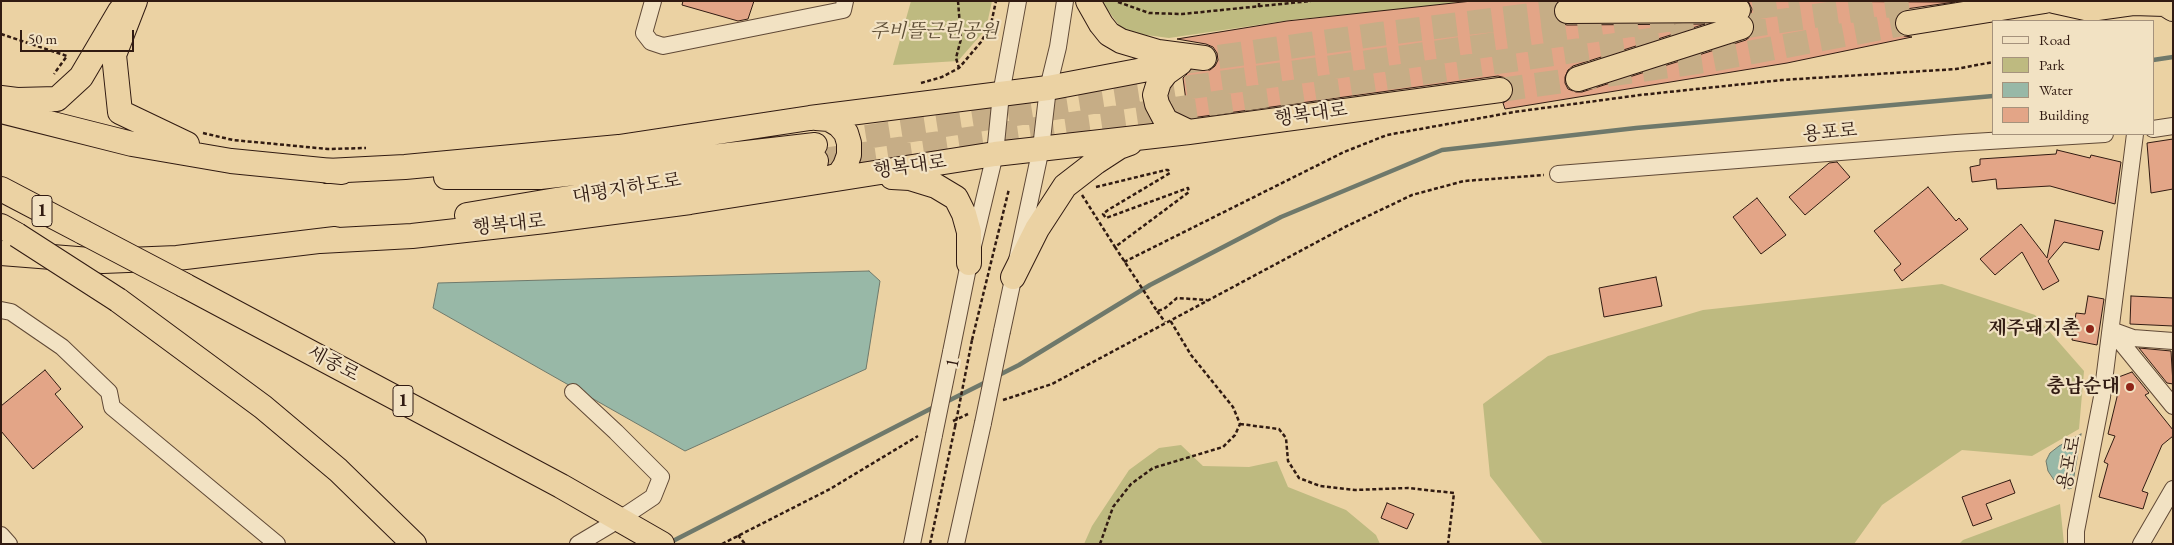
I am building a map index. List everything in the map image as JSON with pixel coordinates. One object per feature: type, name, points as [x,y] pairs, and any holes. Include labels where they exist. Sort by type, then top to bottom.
[{"type":"highway","points":[[1,98],[16,100],[57,99],[81,77],[100,41],[126,1]]},
{"type":"highway","points":[[135,1],[114,54],[120,112],[172,138],[231,161]]},
{"type":"highway","points":[[1088,1],[1105,29],[1120,41],[1158,52],[1204,58]]},
{"type":"highway","points":[[1908,23],[2045,1]]},
{"type":"highway","points":[[2054,1],[2090,9],[2133,3],[2165,4],[2173,9]]},
{"type":"highway","points":[[1567,11],[1740,18],[1578,79]]},
{"type":"highway","points":[[1,111],[132,144],[231,161],[327,171],[404,167],[618,148],[810,118],[1048,88],[1180,63],[1166,73],[1159,82],[1156,104],[1166,121],[1189,132]]},
{"type":"highway","name":"행복대로","points":[[818,162],[850,175],[995,154],[1189,132],[1500,90]]},
{"type":"highway","points":[[810,118],[830,119],[846,133],[849,143],[849,155],[839,175],[818,162]]},
{"type":"highway","points":[[1014,277],[1037,229],[1065,186],[1119,147],[1151,136]]},
{"type":"highway","name":"대평지하도로","points":[[327,171],[415,178],[540,177],[818,162]]},
{"type":"highway","name":"대평지하도로","points":[[1,253],[103,261],[177,258],[320,241],[556,200],[818,162]]},
{"type":"highway","points":[[850,175],[910,178],[936,186],[956,198],[964,214],[969,232],[969,263]]},
{"type":"highway","name":"세종로","points":[[1,189],[552,481],[662,544]]},
{"type":"highway","name":"1","points":[[9,231],[118,300],[263,407],[338,470],[414,544]]},
{"type":"street","points":[[653,1],[644,33],[651,42],[663,46],[843,10],[845,1]]},
{"type":"street","points":[[912,544],[928,434],[951,352],[969,263],[995,154],[1001,94],[1018,1]]},
{"type":"street","points":[[956,544],[979,417],[1002,332],[1041,148],[1048,88],[1065,1]]},
{"type":"street","points":[[2154,129],[2173,126]]},
{"type":"street","name":"용포로","points":[[1558,174],[1956,143],[2088,135]]},
{"type":"street","name":"용포로","points":[[2076,544],[2076,531],[2102,397],[2135,135]]},
{"type":"street","points":[[1,310],[12,312],[62,347],[109,392],[112,406],[277,544]]},
{"type":"street","points":[[2111,330],[2133,338],[2173,341]]},
{"type":"street","points":[[2111,330],[2173,406]]},
{"type":"street","points":[[573,392],[661,477],[653,497],[620,520],[578,544]]},
{"type":"street","points":[[2141,544],[2173,489]]},
{"type":"street","points":[[1,535],[8,544]]},
{"type":"path","points":[[958,1],[961,39],[956,58],[959,68]]},
{"type":"path","points":[[912,85],[942,77],[959,68],[981,42],[991,24],[996,1]]},
{"type":"path","points":[[1259,1],[1259,7]]},
{"type":"path","points":[[1118,2],[1149,13],[1174,14],[1311,1]]},
{"type":"path","points":[[1,34],[67,56]]},
{"type":"path","points":[[1124,262],[1344,152],[1387,135],[1514,112],[1640,95],[1782,80],[1956,69],[1992,62]]},
{"type":"path","points":[[196,131],[233,140],[328,149],[367,148]]},
{"type":"path","points":[[1089,189],[1166,170],[1170,173],[1108,210],[1103,214],[1106,218],[1188,188],[1189,192],[1115,247]]},
{"type":"path","points":[[1002,400],[1052,384],[1345,227],[1412,195],[1464,181],[1558,174]]},
{"type":"path","name":"1","points":[[930,544],[972,340],[1008,189]]},
{"type":"path","points":[[1080,192],[1165,323]]},
{"type":"path","points":[[1157,311],[1164,309],[1177,298],[1209,301]]},
{"type":"path","points":[[1100,544],[1113,507],[1131,484],[1153,468],[1223,447],[1235,434],[1240,424],[1233,407],[1191,355],[1170,320]]},
{"type":"path","points":[[948,423],[979,417]]},
{"type":"path","points":[[1240,424],[1279,429],[1286,438],[1288,461],[1299,478],[1320,486],[1355,490],[1408,488],[1454,493],[1448,544]]},
{"type":"path","points":[[722,544],[830,489],[928,434]]},
{"type":"path","points":[[738,535],[745,544]]},
{"type":"green space","name":"주비뜰근린공원","points":[[911,1],[992,1],[986,29],[958,61],[893,65]]},
{"type":"green space","points":[[1101,1],[1467,1],[1389,11],[1298,19],[1169,38],[1124,32]]},
{"type":"green space","points":[[1942,284],[2035,315],[2084,371],[2079,429],[2032,456],[1962,450],[1882,505],[1854,544],[1543,544],[1490,476],[1483,404],[1548,356],[1703,310]]},
{"type":"green space","points":[[1181,445],[1203,466],[1249,467],[1277,461],[1288,487],[1346,510],[1376,535],[1380,544],[1084,544],[1092,526],[1129,470],[1159,448]]},
{"type":"green space","points":[[2060,504],[2064,544],[1959,544],[1963,540]]},
{"type":"water","points":[[869,271],[880,281],[866,369],[685,451],[433,308],[438,283]]},
{"type":"water","points":[[2081,434],[2072,488],[2069,489],[2054,480],[2048,471],[2046,461],[2050,453],[2059,446]]},
{"type":"building","points":[[683,1],[754,1],[748,19],[738,21],[682,5]]},
{"type":"building","points":[[1472,1],[1558,1],[1553,11],[1555,17],[1560,23],[1567,25],[1705,24],[1573,66],[1568,70],[1565,83],[1568,89],[1576,92],[1582,92],[1746,40],[1751,36],[1754,29],[1754,22],[1750,17],[1752,9],[1748,1],[1955,2],[1906,9],[1899,13],[1895,19],[1897,31],[1904,36],[1912,37],[1787,63],[1505,109],[1503,103],[1512,96],[1514,88],[1511,81],[1498,76],[1191,118],[1188,116],[1183,78],[1191,70],[1210,70],[1218,60],[1217,53],[1213,47],[1206,44],[1177,39],[1287,21]]},
{"type":"building","points":[[2173,139],[2173,189],[2151,193],[2147,143]]},
{"type":"building","points":[[2057,150],[2090,158],[2091,155],[2121,162],[2115,204],[2050,186],[1997,189],[1996,179],[1972,182],[1970,167],[1980,165],[1980,159],[2056,154]]},
{"type":"building","points":[[1837,162],[1850,177],[1805,215],[1789,197],[1829,163]]},
{"type":"building","points":[[1928,187],[1956,221],[1959,218],[1968,229],[1902,281],[1894,270],[1901,264],[1874,231]]},
{"type":"building","points":[[1757,198],[1786,235],[1761,254],[1733,217]]},
{"type":"building","points":[[2055,220],[2103,231],[2099,250],[2064,242],[2048,261],[2059,281],[2043,290],[2022,252],[1995,275],[1980,259],[2021,224],[2047,258]]},
{"type":"building","points":[[1656,277],[1662,306],[1604,317],[1599,288]]},
{"type":"building","points":[[2088,296],[2104,299],[2097,345],[2072,340],[2076,313],[2085,314]]},
{"type":"building","points":[[2131,296],[2173,298],[2173,326],[2130,324]]},
{"type":"building","points":[[2139,348],[2171,351],[2173,384],[2167,383]]},
{"type":"building","points":[[45,370],[61,389],[55,394],[83,427],[33,469],[1,431],[1,406]]},
{"type":"building","points":[[2132,372],[2149,393],[2145,395],[2173,430],[2173,436],[2162,445],[2142,491],[2148,493],[2143,509],[2099,497],[2108,464],[2104,462],[2115,436],[2108,434],[2117,397],[2116,378]]},
{"type":"building","points":[[2010,480],[2015,493],[1986,504],[1992,519],[1973,526],[1962,497]]},
{"type":"building","points":[[1387,503],[1414,514],[1407,529],[1381,518]]},
{"type":"waterway","points":[[2154,60],[2173,57]]},
{"type":"waterway","points":[[997,376],[1019,365],[1150,285],[1281,217],[1442,150],[1636,128],[1992,96]]},
{"type":"waterway","points":[[946,402],[988,381]]},
{"type":"waterway","points":[[669,543],[936,406]]},
{"type":"tunnel","points":[[1717,13],[1799,1]]},
{"type":"tunnel","points":[[816,161],[1918,1]]},
{"type":"tunnel","points":[[1183,62],[1380,34],[1588,8]]},
{"type":"tunnel","points":[[866,137],[1184,88],[1681,18]]},
{"type":"tunnel","points":[[1500,90],[1705,61],[1908,23]]},
{"type":"place","name":"제주돼지촌","points":[[2090,329]]},
{"type":"place","name":"충남순대","points":[[2130,387]]}]
